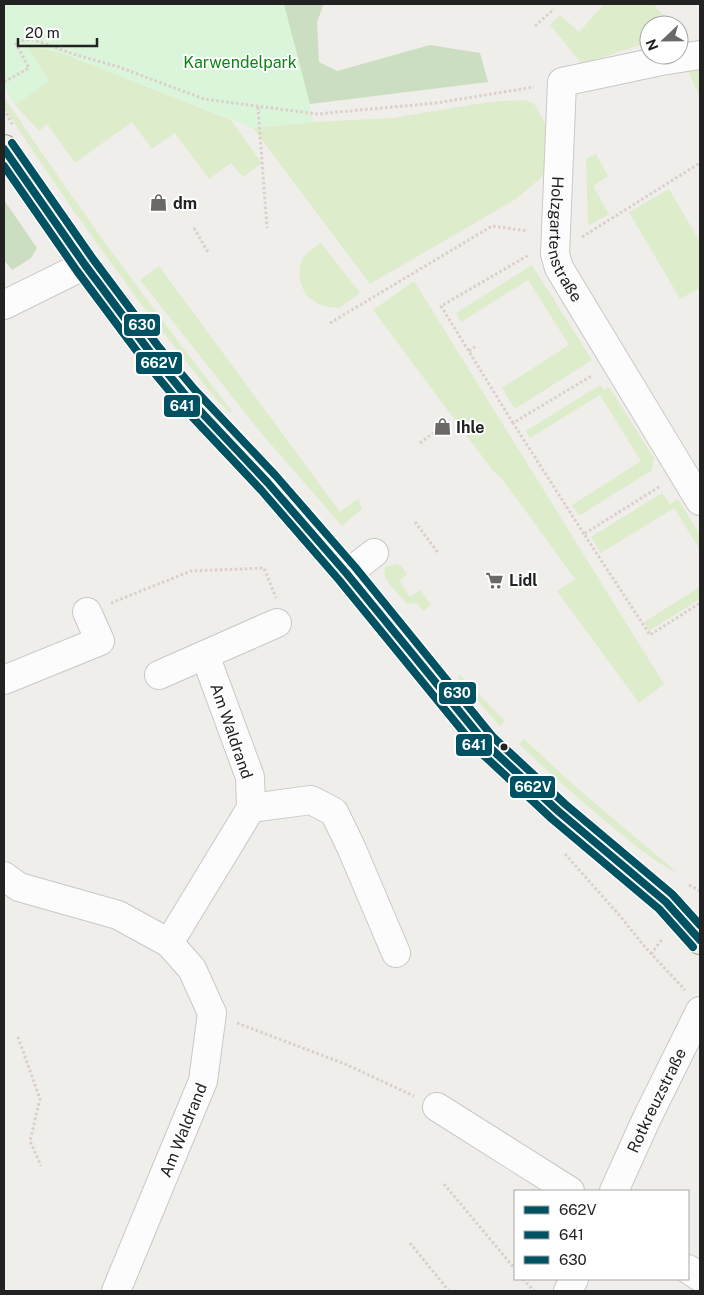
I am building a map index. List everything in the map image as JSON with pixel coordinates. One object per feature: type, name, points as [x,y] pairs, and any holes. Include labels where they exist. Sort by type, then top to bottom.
[{"type":"main road","points":[[4,149],[85,265],[150,352],[187,397],[268,483],[347,574],[486,744],[558,811],[666,902],[700,940]]},
{"type":"street","points":[[562,82],[661,61],[700,55]]},
{"type":"street","name":"Holzgartenstraße","points":[[562,82],[555,254],[558,268],[700,501]]},
{"type":"street","points":[[4,305],[85,265]]},
{"type":"street","points":[[347,574],[374,553]]},
{"type":"street","points":[[4,680],[100,641],[87,612]]},
{"type":"street","points":[[159,675],[276,623]]},
{"type":"street","name":"Am Waldrand","points":[[205,655],[250,777],[251,808]]},
{"type":"street","points":[[169,943],[251,808],[311,800],[334,812],[351,846],[396,953]]},
{"type":"street","points":[[9,889],[118,915],[169,943],[192,969],[212,1013]]},
{"type":"street","name":"Rotkreuzstraße","points":[[614,1190],[646,1120],[700,1011]]},
{"type":"street","name":"Am Waldrand","points":[[116,1291],[204,1081],[212,1013]]},
{"type":"street","points":[[437,1107],[568,1190]]},
{"type":"street","points":[[689,1270],[700,1277]]},
{"type":"path","points":[[535,26],[554,9]]},
{"type":"path","points":[[4,82],[29,68],[15,42],[32,39],[73,54],[119,67],[204,99],[317,114],[436,103],[562,82]]},
{"type":"path","points":[[258,106],[267,228]]},
{"type":"path","points":[[700,163],[555,254],[533,252],[441,306],[513,423],[650,635],[700,603]]},
{"type":"path","points":[[330,322],[492,226],[528,231]]},
{"type":"path","points":[[194,228],[208,252]]},
{"type":"path","points":[[469,351],[476,346]]},
{"type":"path","points":[[513,423],[616,362]]},
{"type":"path","points":[[420,443],[435,432]]},
{"type":"path","points":[[542,467],[547,464]]},
{"type":"path","points":[[584,534],[683,472]]},
{"type":"path","points":[[415,522],[439,554]]},
{"type":"path","points":[[87,612],[191,571],[264,568],[279,604],[276,623]]},
{"type":"path","points":[[692,887],[700,891]]},
{"type":"path","points":[[212,1013],[345,1064],[437,1107]]},
{"type":"path","points":[[18,1037],[40,1099],[30,1141],[41,1166]]},
{"type":"path","points":[[444,1184],[514,1268]]},
{"type":"path","points":[[410,1243],[449,1291]]},
{"type":"path","points":[[524,1280],[534,1291]]},
{"type":"green space","name":"Karwendelpark","points":[[4,4],[284,4],[313,122],[253,128],[61,53],[27,45],[49,81],[15,105],[4,86]]},
{"type":"green space","points":[[81,4],[324,4],[317,22],[319,62],[337,71],[430,45],[480,53],[488,82],[310,104],[206,87]]},
{"type":"green space","points":[[604,4],[658,4],[655,7],[663,15],[639,15],[639,45],[582,64],[550,25],[560,15],[579,32]]},
{"type":"green space","points":[[26,45],[61,53],[231,120],[262,163],[243,177],[231,163],[209,179],[175,133],[152,149],[132,122],[75,163],[47,124],[39,131],[15,105],[49,81]]},
{"type":"green space","points":[[700,68],[700,94],[699,95],[688,71]]},
{"type":"green space","points":[[4,97],[115,256],[232,411],[230,413],[214,397],[141,304],[75,213],[4,108]]},
{"type":"green space","points":[[525,100],[534,103],[551,135],[552,150],[543,176],[516,199],[370,284],[253,128],[313,122],[393,118],[488,102]]},
{"type":"green space","points":[[596,154],[608,176],[593,186],[609,214],[588,226],[586,159]]},
{"type":"green space","points":[[669,189],[700,242],[700,288],[680,299],[629,212]]},
{"type":"green space","points":[[4,200],[37,248],[31,258],[12,270],[4,260]]},
{"type":"green space","points":[[321,243],[360,293],[339,308],[325,306],[312,300],[305,292],[300,281],[300,269],[303,258]]},
{"type":"green space","points":[[532,265],[592,360],[515,409],[502,388],[569,345],[528,280],[461,322],[456,313]]},
{"type":"green space","points":[[159,266],[340,512],[358,499],[362,509],[342,526],[261,433],[140,280]]},
{"type":"green space","points":[[414,281],[664,684],[639,703],[557,591],[575,579],[503,480],[493,471],[373,310]]},
{"type":"green space","points":[[600,385],[604,390],[609,387],[654,458],[652,470],[579,516],[572,505],[641,461],[600,395],[530,438],[526,431]]},
{"type":"green space","points":[[662,493],[670,504],[678,499],[700,535],[700,550],[674,508],[601,553],[591,537]]},
{"type":"green space","points":[[397,564],[407,574],[400,581],[410,597],[420,590],[431,605],[423,611],[416,603],[407,604],[385,577],[385,567]]},
{"type":"green space","points":[[700,587],[700,599],[649,631],[644,622]]},
{"type":"green space","points":[[460,675],[505,721],[500,726],[458,678]]},
{"type":"green space","points":[[524,739],[579,790],[678,873],[642,851],[575,795],[519,744]]},
{"type":"transit line","name":"630","points":[[12,143],[93,259],[158,346],[195,390],[276,476],[355,567],[493,737],[565,804],[672,894],[700,925]]},
{"type":"transit line","name":"662V","points":[[4,149],[85,265],[150,352],[187,397],[268,483],[347,574],[486,744],[558,811],[666,902],[700,940]]},
{"type":"transit line","name":"641","points":[[4,166],[77,271],[142,358],[180,404],[261,490],[339,580],[478,750],[552,819],[659,909],[693,947]]},
{"type":"place","name":"dm","points":[[159,203]]},
{"type":"place","name":"Ihle","points":[[442,427]]},
{"type":"place","name":"Lidl","points":[[495,580]]}]
